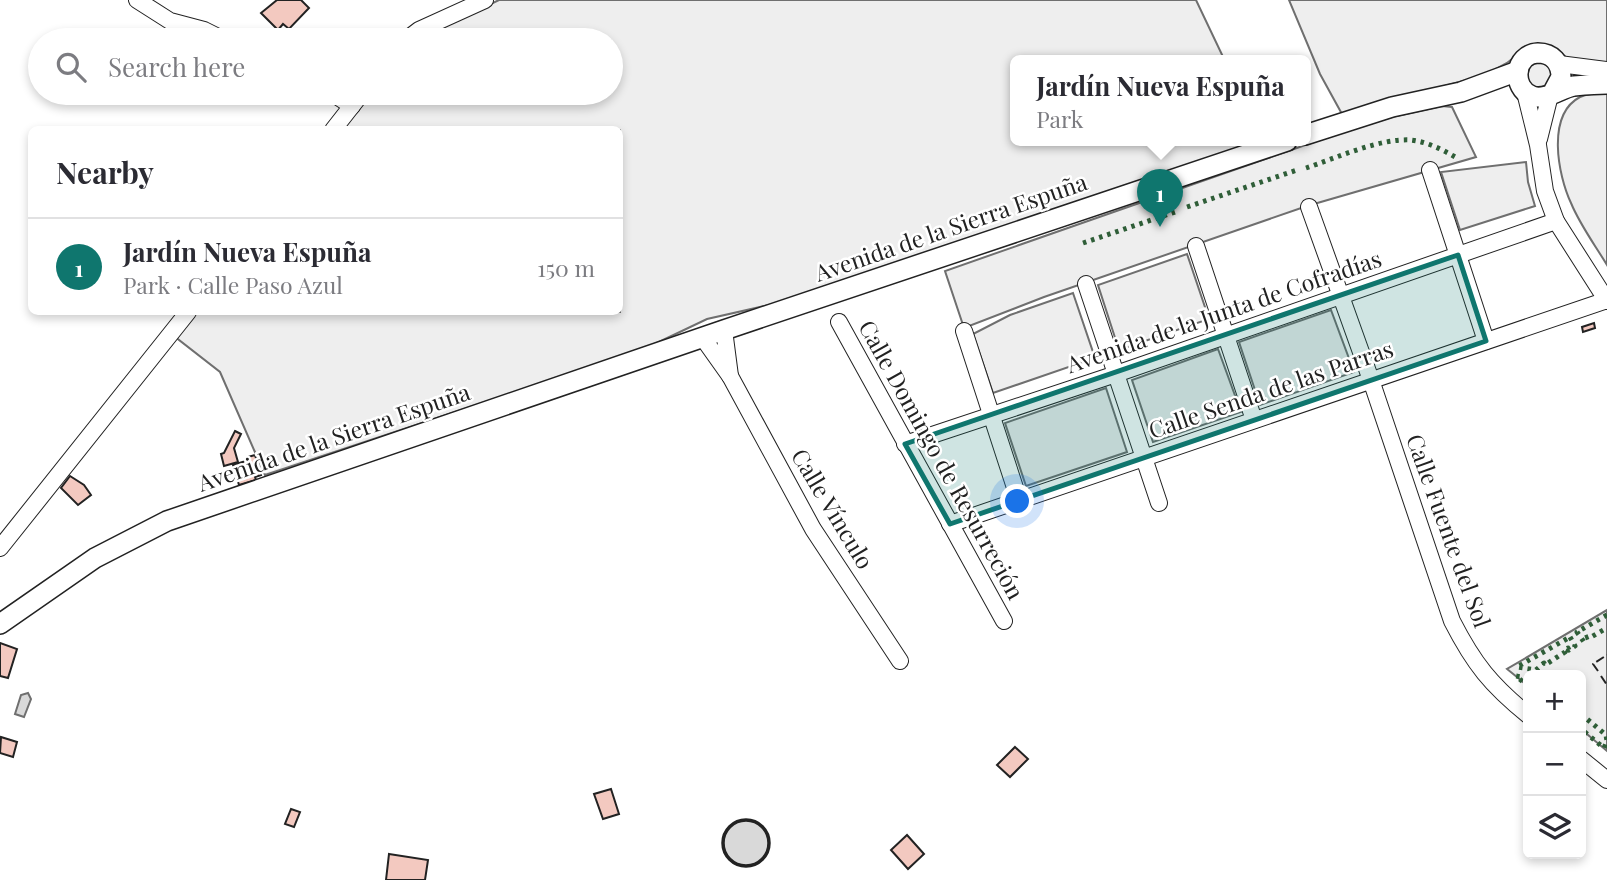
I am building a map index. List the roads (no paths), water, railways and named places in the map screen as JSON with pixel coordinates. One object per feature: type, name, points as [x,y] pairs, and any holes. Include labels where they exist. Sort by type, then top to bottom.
[{"type":"main road","points":[[1525,91],[1517,78],[1518,71],[1520,64],[1532,54],[1547,54],[1560,68],[1607,77]]},
{"type":"main road","points":[[1551,93],[1560,83],[1560,68]]},
{"type":"main road","points":[[1311,133],[1392,107],[1461,92],[1518,71]]},
{"type":"main road","points":[[1461,92],[1525,91],[1537,97],[1572,87],[1607,84]]},
{"type":"main road","name":"Avenida de la Sierra Espuña","points":[[0,624],[95,558],[167,521],[723,330],[1272,146]]},
{"type":"main road","name":"Avenida de la Sierra Espuña","points":[[703,338],[702,329],[724,319],[789,308]]},
{"type":"street","points":[[137,0],[170,22],[196,28]]},
{"type":"street","points":[[423,28],[485,0]]},
{"type":"street","points":[[1560,68],[1607,70]]},
{"type":"street","points":[[1525,91],[1538,145],[1545,191],[1556,221],[1607,300]]},
{"type":"street","points":[[1538,145],[1551,93]]},
{"type":"street","points":[[336,126],[352,105]]},
{"type":"street","points":[[1430,170],[1486,341]]},
{"type":"street","name":"Calle Fuente del Sol","points":[[1309,207],[1371,380],[1452,621],[1484,675],[1523,710]]},
{"type":"street","name":"Avenida de la Junta de Cofradías","points":[[905,444],[1116,374],[1556,221]]},
{"type":"street","points":[[1196,246],[1254,420]]},
{"type":"street","points":[[1087,284],[1159,503]]},
{"type":"street","name":"Calle Senda de las Parras","points":[[950,524],[1607,300]]},
{"type":"street","points":[[0,548],[186,315]]},
{"type":"street","name":"Calle Domingo de Resurreción","points":[[838,322],[1003,621]]},
{"type":"street","name":"Calle Vínculo","points":[[723,330],[730,376]]},
{"type":"street","points":[[964,331],[1019,500]]},
{"type":"street","name":"Calle Vínculo","points":[[703,338],[730,376],[813,529],[900,661]]},
{"type":"street","points":[[1586,763],[1607,780]]},
{"type":"place","name":"Jardín Nueva Espuña","points":[[1160,227]]}]
